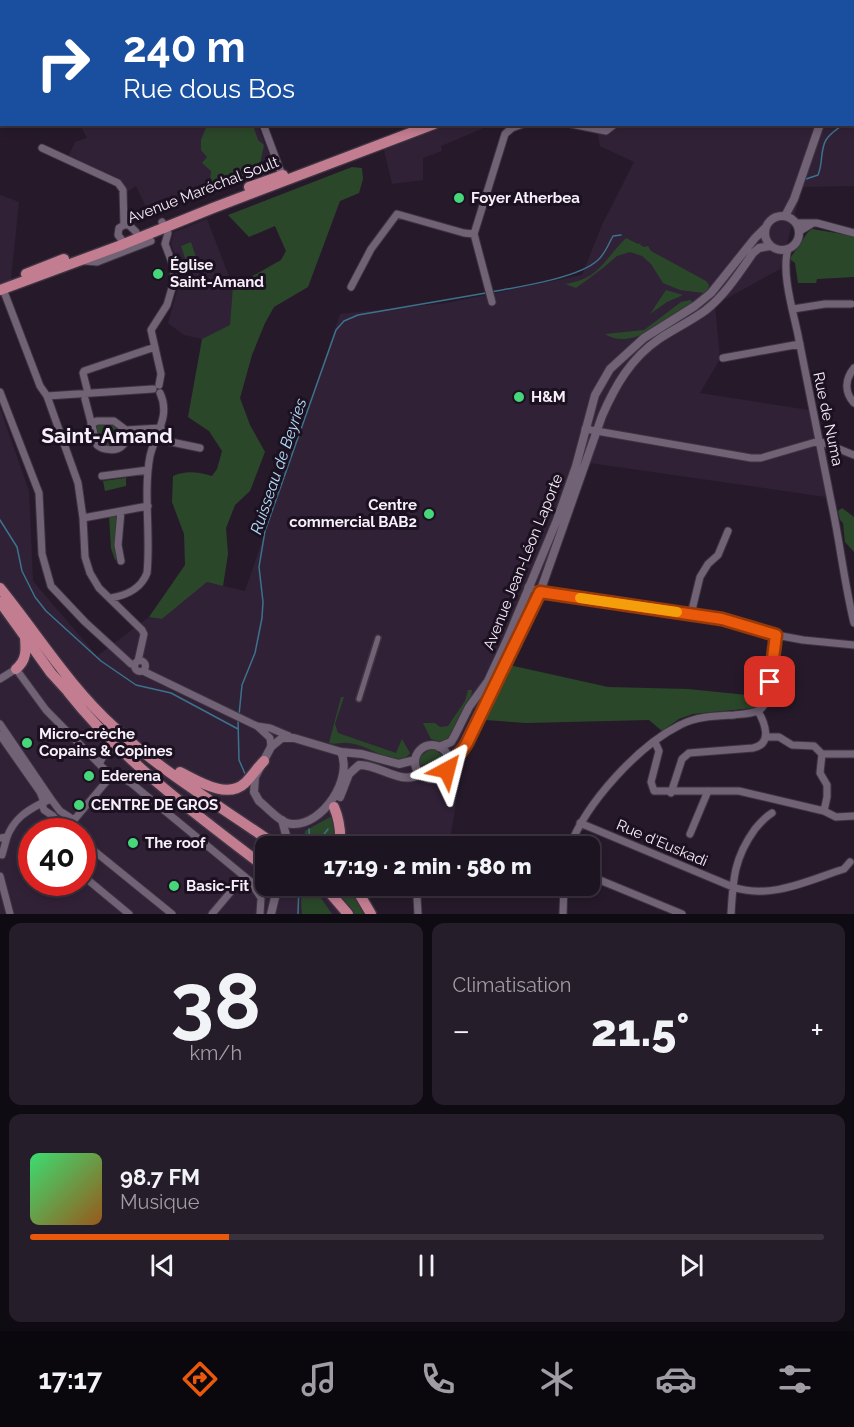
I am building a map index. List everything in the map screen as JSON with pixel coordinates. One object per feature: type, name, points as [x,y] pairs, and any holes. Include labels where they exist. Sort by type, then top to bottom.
[{"type":"main road","name":"Avenue Maréchal Soult","points":[[164,224],[282,175],[411,126]]},
{"type":"main road","points":[[1,287],[82,260],[122,242],[144,236],[164,224],[429,126]]},
{"type":"main road","name":"Avenue Maréchal Soult","points":[[1,287],[122,242]]},
{"type":"main road","points":[[0,588],[66,677],[113,727],[143,752],[269,836]]},
{"type":"main road","points":[[0,602],[51,673],[84,713],[122,752],[198,817],[255,860]]},
{"type":"main road","points":[[16,669],[21,665],[25,656],[25,637]]},
{"type":"main road","points":[[68,692],[96,717],[113,727]]},
{"type":"main road","points":[[143,752],[192,778],[222,790],[238,788],[264,761]]},
{"type":"main road","points":[[334,807],[339,818],[341,836]]},
{"type":"main road","points":[[332,896],[345,911]]},
{"type":"main road","points":[[360,896],[371,914]]},
{"type":"street","points":[[263,126],[282,175]]},
{"type":"street","points":[[491,299],[474,234],[506,134],[518,126]]},
{"type":"street","points":[[580,126],[606,131],[614,126]]},
{"type":"street","points":[[819,126],[794,199],[793,222],[798,240],[786,252],[770,246],[765,238],[765,228],[771,220],[793,222],[813,223],[854,233]]},
{"type":"street","points":[[42,148],[118,183],[123,190],[124,225]]},
{"type":"street","points":[[351,287],[371,249],[397,214],[474,234]]},
{"type":"street","points":[[111,598],[126,594],[140,586],[147,573],[148,470],[161,428],[164,408],[157,389],[162,378],[151,333],[154,322],[169,301],[175,277],[165,244],[168,238],[164,224]]},
{"type":"street","points":[[122,242],[117,232],[124,225],[131,226],[144,236],[165,244]]},
{"type":"street","name":"Avenue Jean-Léon Laporte","points":[[439,747],[451,742],[454,738],[469,707],[488,681],[517,618],[557,520],[576,466],[596,395],[613,365],[644,338],[711,294],[765,228]]},
{"type":"street","points":[[82,260],[97,262],[144,236]]},
{"type":"street","name":"Avenue Jean-Léon Laporte","points":[[448,766],[459,756],[467,743],[540,592],[614,390],[629,366],[642,352],[705,310],[724,292],[753,253],[759,248],[770,246]]},
{"type":"street","name":"Rue de Numa","points":[[786,252],[793,309],[854,623]]},
{"type":"street","points":[[1,287],[40,386],[47,396],[78,483],[85,557],[90,573],[99,588],[144,634],[137,663],[138,671],[143,671],[257,726],[270,738],[272,747]]},
{"type":"street","points":[[793,309],[825,304],[851,304]]},
{"type":"street","points":[[723,358],[800,344]]},
{"type":"street","points":[[126,430],[123,446],[107,450],[97,445],[83,373],[155,347]]},
{"type":"street","points":[[854,368],[850,373],[847,392],[854,403]]},
{"type":"street","points":[[47,396],[86,396],[157,389]]},
{"type":"street","points":[[0,392],[39,493],[42,554],[51,586],[131,664],[137,663]]},
{"type":"street","points":[[92,424],[114,421],[126,430],[161,428]]},
{"type":"street","points":[[585,429],[761,459],[819,441],[854,455]]},
{"type":"street","points":[[157,439],[200,448]]},
{"type":"street","points":[[102,476],[148,470]]},
{"type":"street","points":[[83,518],[148,506]]},
{"type":"street","points":[[121,511],[118,545],[121,561]]},
{"type":"street","points":[[691,614],[700,577],[708,564],[718,555],[728,531]]},
{"type":"street","points":[[528,587],[540,592],[618,605],[691,614],[737,623],[776,635],[820,643],[854,645]]},
{"type":"street","points":[[575,836],[580,824],[630,762],[675,727],[689,721],[758,711],[764,707],[768,697],[776,635]]},
{"type":"street","points":[[359,699],[378,638]]},
{"type":"street","points":[[0,679],[16,669],[46,710],[111,776],[118,776],[131,783],[244,876],[255,888]]},
{"type":"street","points":[[671,793],[678,767],[684,756],[694,752],[758,748],[766,737],[766,727],[758,711]]},
{"type":"street","points":[[0,724],[46,801],[44,810],[55,818]]},
{"type":"street","points":[[257,726],[270,728],[341,753],[356,753],[399,764],[415,760],[422,749],[431,746],[439,747],[446,753],[448,766],[447,770],[436,778],[428,778],[417,770],[415,760]]},
{"type":"street","points":[[0,735],[46,801],[71,818]]},
{"type":"street","points":[[766,737],[779,736],[792,745],[814,746],[822,754],[854,754]]},
{"type":"street","points":[[294,738],[278,740],[255,777],[254,792],[259,801],[282,820],[316,819],[334,807],[349,774],[359,765],[401,777],[416,777],[420,774]]},
{"type":"street","points":[[655,742],[659,754],[651,782],[654,791],[671,793],[739,791],[824,811],[836,817],[854,816]]},
{"type":"street","points":[[99,764],[106,751],[115,749],[122,752]]},
{"type":"street","points":[[290,836],[304,821],[331,803],[344,765],[341,753]]},
{"type":"street","points":[[822,754],[820,773],[827,785],[824,811]]},
{"type":"street","points":[[76,818],[111,776]]},
{"type":"street","points":[[690,834],[708,791]]},
{"type":"street","points":[[0,863],[4,838],[15,821],[46,801]]},
{"type":"street","points":[[731,914],[733,887],[741,851],[761,822],[772,813]]},
{"type":"street","points":[[282,820],[282,836]]},
{"type":"street","name":"Rue d'Euskadi","points":[[580,824],[733,887],[754,892],[783,889],[844,869],[850,862]]},
{"type":"street","points":[[96,855],[172,914]]},
{"type":"street","points":[[0,876],[10,914]]},
{"type":"street","points":[[212,914],[244,876]]},
{"type":"street","points":[[600,880],[682,914]]},
{"type":"street","points":[[96,887],[129,914]]},
{"type":"street","points":[[260,896],[260,914]]},
{"type":"street","points":[[271,914],[276,896]]},
{"type":"street","points":[[563,914],[564,896]]},
{"type":"street","points":[[417,897],[418,914]]},
{"type":"shaded area","points":[[81,126],[258,126],[274,167],[273,170],[213,193],[207,192],[151,218],[136,186],[127,192],[68,157],[75,142],[87,138]]},
{"type":"shaded area","points":[[444,126],[506,126],[486,127],[441,146],[442,151],[423,158],[423,180],[392,184],[384,150]]},
{"type":"shaded area","points":[[596,126],[854,126],[854,186],[802,187],[780,269],[715,305],[720,359],[700,393],[809,410],[826,497],[590,463],[542,596],[462,766],[451,836],[255,836],[255,896],[366,896],[373,914],[0,914],[0,408],[29,491],[33,581],[97,656],[149,617],[162,619],[207,582],[245,591],[340,314],[447,303],[582,275],[602,225],[634,162],[600,146]]},
{"type":"shaded area","points":[[0,195],[19,202],[10,289],[0,293]]},
{"type":"shaded area","points":[[207,219],[233,287],[233,310],[230,326],[202,339],[184,335],[168,323],[182,273],[171,244],[174,232]]},
{"type":"green space","points":[[207,126],[253,126],[258,140],[264,145],[259,170],[253,177],[214,193],[210,184],[211,171],[202,163],[207,157],[201,150],[201,140]]},
{"type":"green space","points":[[352,167],[362,168],[363,179],[359,193],[340,201],[308,287],[274,307],[252,355],[240,398],[250,425],[265,452],[250,491],[235,505],[226,528],[228,554],[223,586],[207,582],[162,619],[149,617],[185,565],[184,534],[172,502],[173,476],[192,472],[212,476],[217,469],[222,451],[209,431],[188,417],[202,339],[230,325],[233,287],[281,260],[286,251],[275,226],[249,237],[228,215]]},
{"type":"green space","points":[[812,229],[854,236],[854,277],[817,279],[816,283],[798,283],[795,263],[791,257]]},
{"type":"green space","points":[[626,238],[638,244],[641,243],[640,245],[644,247],[648,246],[651,251],[706,281],[709,285],[708,290],[704,293],[680,290],[663,283],[651,264],[642,256],[630,252],[617,256],[576,288],[565,284],[586,278],[594,273]]},
{"type":"green space","points":[[191,242],[196,257],[186,261],[181,246]]},
{"type":"green space","points":[[666,290],[683,295],[667,302],[650,314]]},
{"type":"green space","points":[[690,300],[694,303],[663,324],[639,336],[627,339],[605,334],[644,330],[681,302]]},
{"type":"green space","points":[[109,421],[123,428],[125,435],[120,446],[103,448],[99,442],[96,424]]},
{"type":"green space","points":[[126,474],[126,486],[105,491],[103,481],[125,478]]},
{"type":"green space","points":[[842,508],[854,517],[854,552],[845,542],[843,523],[838,511]]},
{"type":"green space","points":[[117,514],[119,558],[115,560],[111,548],[109,515]]},
{"type":"green space","points":[[509,665],[608,687],[688,689],[747,695],[763,699],[753,708],[693,714],[679,719],[662,731],[649,720],[526,723],[485,720]]},
{"type":"green space","points":[[468,690],[472,690],[471,697],[450,737],[441,742],[431,739],[423,723],[435,723],[440,727],[448,726],[465,701]]},
{"type":"green space","points":[[341,697],[344,697],[335,724],[338,733],[396,753],[402,739],[410,753],[398,759],[354,744],[329,743]]},
{"type":"green space","points":[[429,750],[435,750],[443,756],[420,766],[420,757]]},
{"type":"green space","points":[[330,817],[336,827],[334,836],[304,836],[305,831]]},
{"type":"green space","points":[[302,896],[320,896],[332,914],[302,914]]},
{"type":"green space","points":[[339,896],[356,896],[367,914],[353,914]]},
{"type":"waterway","points":[[806,179],[818,175],[823,148],[829,136],[841,126],[854,126]]},
{"type":"waterway","points":[[491,292],[547,281],[577,272],[600,258],[613,236],[621,235]]},
{"type":"waterway","name":"Ruisseau de Beyries","points":[[239,715],[242,685],[255,653],[262,618],[263,602],[259,567],[265,531],[336,330],[344,321],[358,315],[486,293]]},
{"type":"waterway","points":[[0,520],[17,547],[22,571],[35,597],[46,611],[101,661],[136,685],[171,693],[238,729]]},
{"type":"waterway","name":"Ruisseau de Beyries","points":[[238,720],[239,760],[246,776]]},
{"type":"waterway","name":"Ruisseau de Beyries","points":[[309,829],[309,836]]},
{"type":"waterway","points":[[323,836],[328,829]]},
{"type":"waterway","name":"Ruisseau de Beyries","points":[[298,914],[299,896]]},
{"type":"slow traffic","points":[[580,598],[677,612]]},
{"type":"place","name":"Foyer Atherbea","points":[[459,198]]},
{"type":"place","name":"Église Saint-Amand","points":[[158,274]]},
{"type":"place","name":"H&M","points":[[519,397]]},
{"type":"place","name":"Centre commercial BAB2","points":[[429,514]]},
{"type":"place","name":"Micro-crèche Copains & Copines","points":[[27,743]]},
{"type":"place","name":"Ederena","points":[[89,776]]},
{"type":"place","name":"CENTRE DE GROS","points":[[79,805]]},
{"type":"place","name":"The roof","points":[[133,843]]},
{"type":"place","name":"Basic-Fit","points":[[174,886]]},
{"type":"district","name":"Saint-Amand","points":[[107,436]]},
{"type":"route","points":[[447,770],[448,766],[459,756],[483,713],[540,592],[722,619],[776,635],[770,682]]}]
